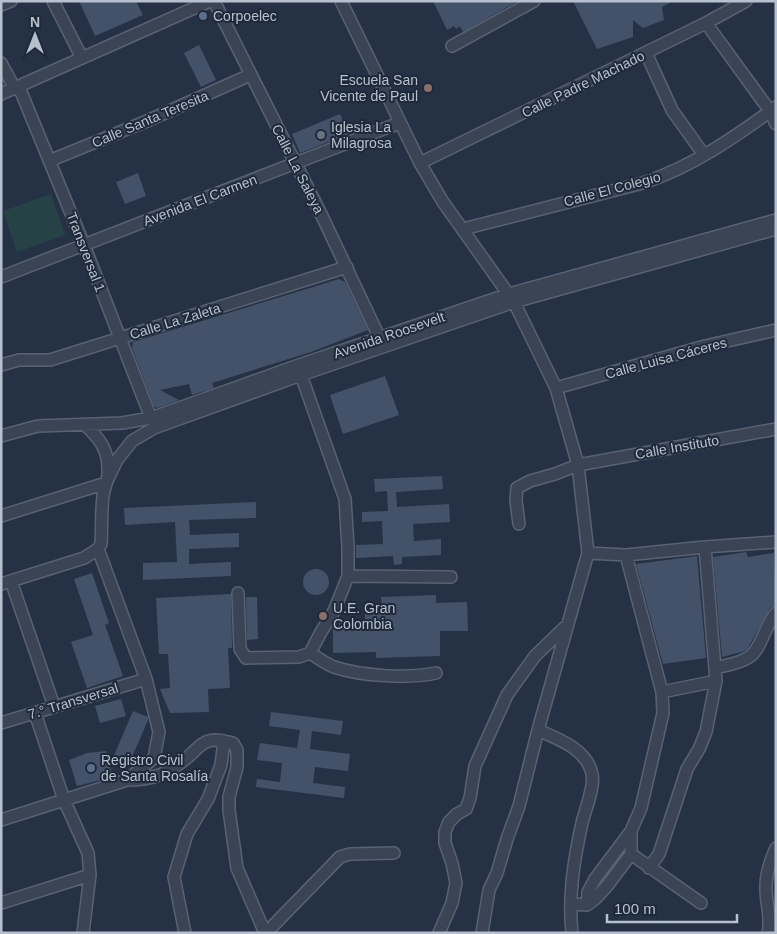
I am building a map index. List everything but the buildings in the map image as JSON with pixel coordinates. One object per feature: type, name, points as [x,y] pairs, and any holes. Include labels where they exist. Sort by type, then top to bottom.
[{"type":"street","points":[[1,5],[11,1]]},
{"type":"street","points":[[53,1],[82,58]]},
{"type":"street","points":[[1,94],[210,1]]},
{"type":"street","name":"Calle La Saleya","points":[[214,1],[347,267],[382,342]]},
{"type":"street","points":[[341,1],[420,163],[443,202],[511,298],[556,388],[578,464],[588,553],[566,626],[518,806],[497,873],[489,890],[482,933]]},
{"type":"street","points":[[452,46],[534,1]]},
{"type":"street","name":"Calle Padre Machado","points":[[420,163],[646,53],[746,1]]},
{"type":"street","points":[[706,23],[773,109],[776,124]]},
{"type":"street","points":[[646,53],[672,110],[704,155]]},
{"type":"street","name":"Transversal 1","points":[[1,63],[17,88],[49,161],[84,245],[151,418]]},
{"type":"street","name":"Calle Santa Teresita","points":[[49,161],[147,121],[250,75]]},
{"type":"street","name":"Calle El Colegio","points":[[463,229],[643,183],[667,175],[704,155],[773,109]]},
{"type":"street","name":"Avenida El Carmen","points":[[1,277],[399,123]]},
{"type":"street","name":"Avenida Roosevelt","points":[[1,436],[38,426],[122,424],[151,418],[511,298],[708,243],[776,220]]},
{"type":"street","name":"Avenida Roosevelt","points":[[708,243],[776,229]]},
{"type":"street","name":"Calle La Zaleta","points":[[1,365],[19,360],[50,360],[347,267]]},
{"type":"street","name":"Calle Luisa Cáceres","points":[[556,388],[706,346],[776,330]]},
{"type":"street","name":"Avenida Roosevelt","points":[[106,483],[117,460],[132,441],[154,428],[301,375],[382,342]]},
{"type":"street","points":[[238,593],[240,649],[246,658],[299,657],[310,653],[334,611],[348,576],[345,499],[301,375]]},
{"type":"street","points":[[54,706],[6,583],[84,558],[98,549],[101,544],[104,492],[108,473],[104,447],[100,440],[85,425]]},
{"type":"street","name":"Calle Instituto","points":[[519,524],[516,500],[517,488],[530,481],[555,474],[578,464],[776,429]]},
{"type":"street","points":[[1,516],[106,483]]},
{"type":"street","points":[[588,553],[626,555],[776,542]]},
{"type":"street","points":[[649,868],[660,854],[687,769],[699,749],[706,732],[716,681],[704,547]]},
{"type":"street","points":[[98,549],[146,679],[159,732],[154,758],[127,780]]},
{"type":"street","points":[[587,905],[588,892],[595,879],[632,831],[641,808],[664,713],[662,692],[626,555]]},
{"type":"street","points":[[348,576],[451,577]]},
{"type":"street","points":[[715,668],[740,662],[750,657],[755,651],[770,620],[776,613]]},
{"type":"street","points":[[439,933],[452,903],[456,883],[445,843],[445,832],[449,822],[466,809],[470,798],[475,766],[507,695],[535,656],[566,626]]},
{"type":"street","points":[[310,653],[332,666],[353,672],[419,677],[436,673]]},
{"type":"street","name":"7.° Transversal","points":[[1,724],[146,679]]},
{"type":"street","points":[[662,692],[716,681]]},
{"type":"street","points":[[35,713],[64,800],[88,853],[90,875],[83,933]]},
{"type":"street","points":[[538,730],[572,747],[584,757],[592,774],[590,793],[574,868],[571,904],[572,933]]},
{"type":"street","points":[[1,820],[127,780],[154,778],[176,766],[205,742],[214,740],[233,743],[237,750],[237,767],[229,797],[237,868],[265,933],[340,857],[350,854],[394,853]]},
{"type":"street","points":[[185,933],[174,877],[187,834],[208,799],[220,765],[224,741]]},
{"type":"street","points":[[571,904],[587,905],[608,886],[631,854],[632,831]]},
{"type":"street","points":[[768,933],[770,926],[766,886],[772,856],[776,848]]},
{"type":"street","points":[[631,854],[701,903]]},
{"type":"street","points":[[1,903],[90,875]]},
{"type":"green space","points":[[51,194],[65,235],[17,252],[3,211]]},
{"type":"place","name":"Corpoelec","points":[[203,16]]},
{"type":"place","name":"Escuela San Vicente de Paul","points":[[428,88]]},
{"type":"place","name":"Iglesia La Milagrosa","points":[[321,135]]},
{"type":"place","name":"U.E. Gran Colombia","points":[[323,616]]},
{"type":"place","name":"Registro Civil de Santa Rosalía","points":[[91,768]]}]
